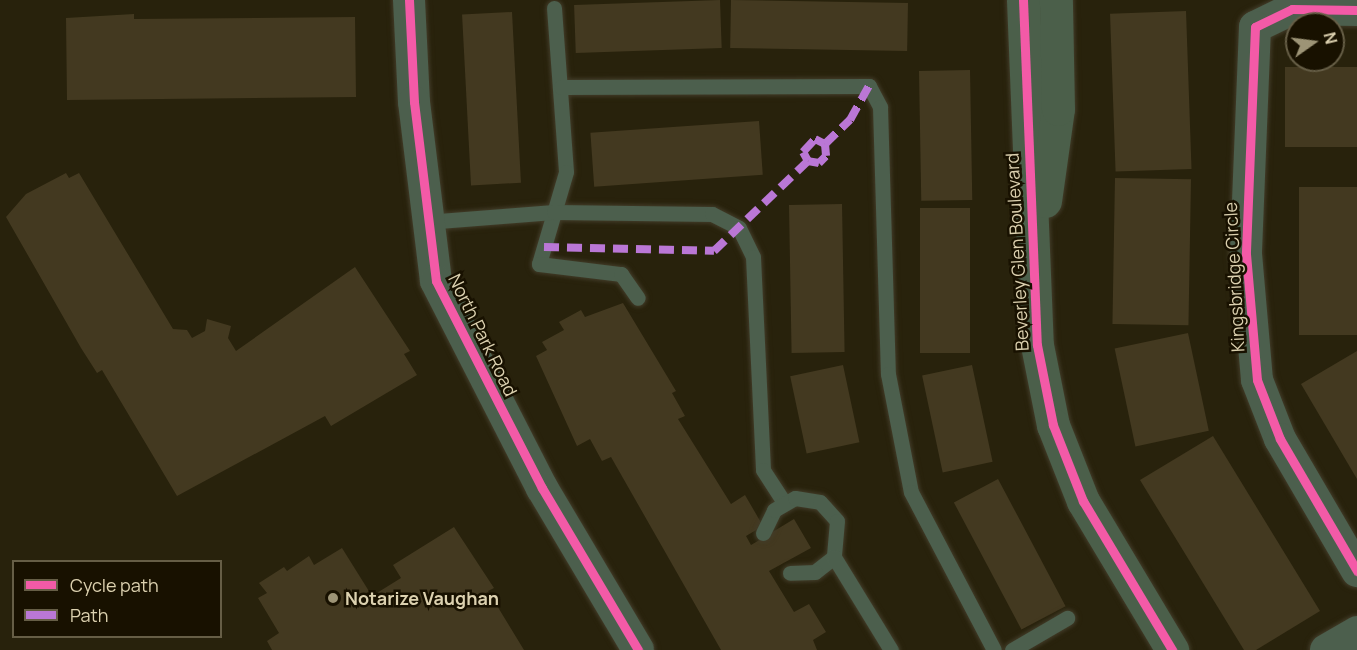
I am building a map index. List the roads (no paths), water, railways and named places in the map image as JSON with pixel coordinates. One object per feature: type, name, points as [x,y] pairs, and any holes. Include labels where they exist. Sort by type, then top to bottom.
[{"type":"street","name":"North Park Road","points":[[409,0],[426,222],[436,281],[542,488],[638,650]]},
{"type":"street","name":"Beverley Glen Boulevard","points":[[1023,0],[1036,262],[1037,345],[1053,425],[1083,501],[1172,650]]},
{"type":"street","name":"Beverley Glen Boulevard","points":[[1036,262],[1058,109],[1056,0]]},
{"type":"street","name":"Kingsbridge Circle","points":[[1357,10],[1292,9],[1255,27],[1246,254],[1257,380],[1280,439],[1357,571]]},
{"type":"street","points":[[1326,650],[1357,632]]},
{"type":"lane","points":[[554,8],[566,172],[539,264],[621,274],[638,298]]},
{"type":"lane","points":[[561,87],[869,86],[880,107],[888,374],[911,492],[994,650]]},
{"type":"lane","points":[[426,222],[554,212],[712,214],[739,228],[753,257],[763,470],[784,502]]},
{"type":"lane","points":[[763,533],[766,520],[784,502],[808,498],[830,510],[840,533],[834,557],[815,572],[790,573]]},
{"type":"lane","points":[[834,557],[891,650]]},
{"type":"lane","points":[[1012,650],[1066,618]]},
{"type":"place","name":"Notarize Vaughan","points":[[333,598]]}]
